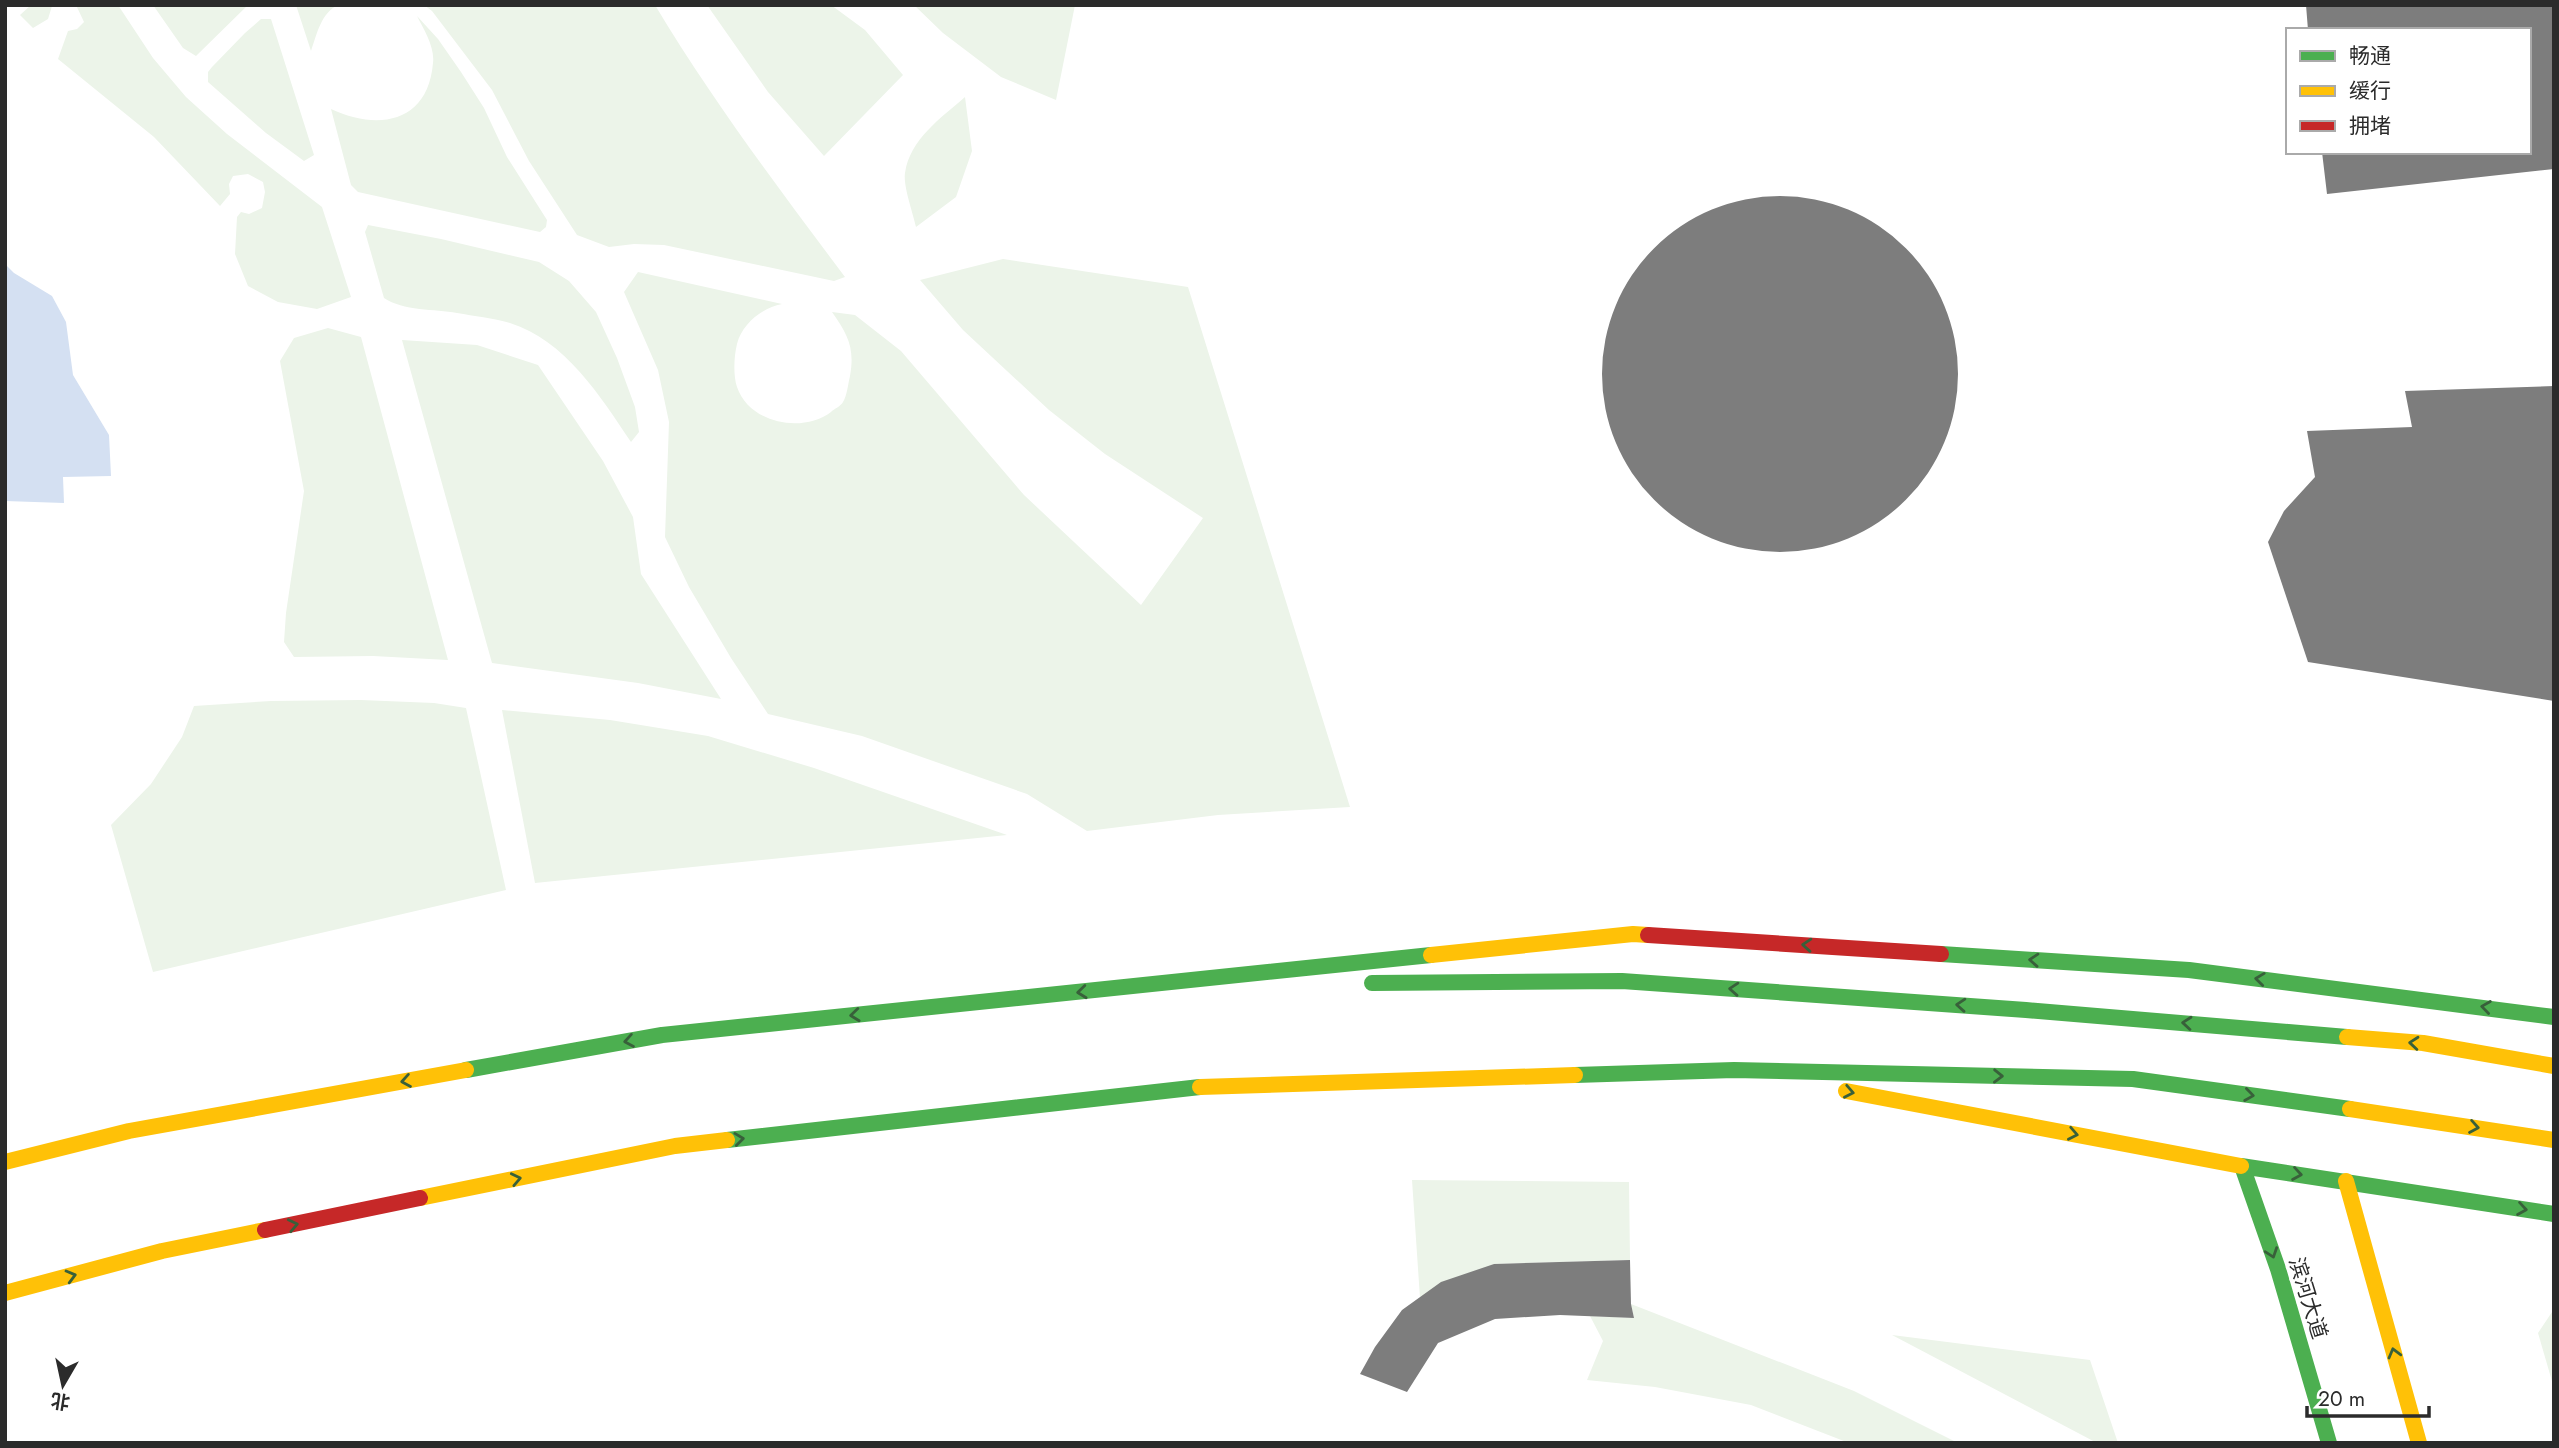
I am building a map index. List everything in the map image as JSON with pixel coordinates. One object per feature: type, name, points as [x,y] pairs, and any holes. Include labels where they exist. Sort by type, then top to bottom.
[{"type":"main road","points":[[5,1162],[129,1131],[662,1035],[1633,934],[2189,970],[2554,1017]]},
{"type":"main road","points":[[1358,983],[1622,981],[2026,1010],[2423,1043],[2554,1066]]},
{"type":"main road","points":[[1150,985],[1316,984]]},
{"type":"main road","points":[[1734,1070],[2242,1166],[2554,1214]]},
{"type":"main road","points":[[5,1293],[162,1251],[675,1146],[1194,1087],[1734,1070],[2133,1079],[2554,1140]]},
{"type":"main road","name":"滨河大道","points":[[2242,1166],[2278,1269],[2329,1443]]},
{"type":"main road","points":[[2346,1181],[2418,1443]]},
{"type":"shaded area","points":[[31,5],[55,5],[52,6],[48,19],[33,28],[20,15]]},
{"type":"shaded area","points":[[76,5],[118,5],[153,58],[186,97],[227,134],[322,207],[351,297],[317,309],[278,302],[248,286],[235,254],[237,217],[241,212],[249,214],[262,208],[265,192],[263,182],[248,174],[233,176],[229,184],[230,194],[220,206],[154,137],[58,59],[68,31],[77,29],[84,22]]},
{"type":"shaded area","points":[[153,5],[248,5],[196,56],[183,48]]},
{"type":"shaded area","points":[[296,5],[338,5],[327,13],[311,51]]},
{"type":"shaded area","points":[[424,5],[655,5],[723,110],[845,277],[834,281],[664,245],[609,247],[577,235],[529,161],[492,90],[432,11]]},
{"type":"shaded area","points":[[707,5],[831,5],[865,30],[903,75],[824,156],[768,92]]},
{"type":"shaded area","points":[[914,5],[1075,5],[1056,100],[1001,77],[943,33]]},
{"type":"shaded area","points":[[417,16],[438,39],[484,108],[507,157],[547,220],[546,227],[540,232],[358,192],[351,185],[331,109],[366,120],[383,120],[398,117],[411,110],[422,99],[429,83],[433,57]]},
{"type":"shaded area","points":[[261,19],[271,19],[314,155],[304,161],[266,133],[208,82],[208,72],[212,67]]},
{"type":"shaded area","points":[[965,97],[972,151],[956,197],[916,227],[905,185],[908,161],[928,130]]},
{"type":"shaded area","points":[[368,225],[539,262],[569,281],[596,312],[635,407],[639,432],[631,442],[580,372],[548,342],[530,331],[497,320],[410,307],[384,298],[365,232]]},
{"type":"shaded area","points":[[1003,259],[1188,287],[1350,807],[1218,815],[1087,831],[1027,794],[862,736],[768,714],[731,658],[689,587],[665,537],[669,422],[658,370],[624,292],[638,272],[782,304],[760,313],[743,330],[737,344],[734,366],[737,387],[743,399],[764,417],[778,421],[792,423],[819,419],[842,403],[846,397],[852,357],[846,335],[832,312],[855,315],[901,351],[1024,495],[1141,605],[1203,518],[1105,454],[1049,410],[963,330],[920,280]]},
{"type":"shaded area","points":[[328,328],[361,337],[448,660],[373,656],[294,657],[284,642],[304,491],[280,361],[294,338]]},
{"type":"shaded area","points":[[402,340],[477,345],[538,365],[603,461],[633,517],[641,574],[721,699],[638,683],[492,663]]},
{"type":"shaded area","points":[[361,700],[434,703],[466,708],[506,890],[153,972],[111,825],[151,784],[182,737],[194,706],[271,701]]},
{"type":"shaded area","points":[[502,710],[610,720],[708,736],[814,768],[1007,835],[535,883]]},
{"type":"shaded area","points":[[1412,1180],[1629,1182],[1630,1260],[1494,1264],[1420,1298]]},
{"type":"shaded area","points":[[1631,1304],[1854,1391],[1958,1443],[1849,1443],[1751,1405],[1655,1387],[1587,1380],[1603,1341],[1590,1316],[1634,1318]]},
{"type":"shaded area","points":[[2554,1309],[2554,1388],[2538,1333]]},
{"type":"shaded area","points":[[1892,1335],[2090,1360],[2118,1443],[2097,1443]]},
{"type":"water","points":[[5,264],[14,273],[52,296],[66,322],[73,375],[109,435],[111,476],[63,477],[64,503],[5,501]]},
{"type":"building","points":[[2306,5],[2554,5],[2554,169],[2327,194],[2322,154],[2531,154],[2531,28],[2308,28]]},
{"type":"building","points":[[1780,196],[1815,200],[1848,210],[1879,226],[1906,248],[1928,275],[1944,306],[1954,339],[1958,374],[1954,409],[1944,442],[1928,473],[1906,500],[1879,522],[1848,538],[1815,548],[1780,552],[1745,548],[1712,538],[1681,522],[1654,500],[1632,473],[1616,442],[1606,409],[1602,374],[1606,339],[1616,306],[1632,275],[1654,248],[1681,226],[1712,210],[1745,200]]},
{"type":"building","points":[[2554,386],[2554,701],[2308,662],[2268,542],[2284,511],[2315,477],[2307,431],[2412,427],[2405,391]]},
{"type":"building","points":[[1630,1260],[1634,1318],[1560,1315],[1495,1319],[1438,1343],[1407,1392],[1360,1374],[1375,1347],[1402,1310],[1441,1282],[1494,1264]]},
{"type":"traffic: fast","points":[[1941,954],[2189,970],[2554,1017]]},
{"type":"traffic: fast","points":[[466,1070],[662,1035],[1431,955]]},
{"type":"traffic: fast","points":[[1372,983],[1622,981],[2026,1010],[2347,1037]]},
{"type":"traffic: fast","points":[[1575,1075],[1734,1070],[2133,1079],[2350,1109]]},
{"type":"traffic: fast","points":[[727,1140],[1200,1087]]},
{"type":"traffic: fast","points":[[2241,1166],[2554,1214]]},
{"type":"traffic: fast","points":[[2242,1166],[2278,1269],[2329,1443]]},
{"type":"traffic: slow","points":[[1431,955],[1633,934],[1648,935]]},
{"type":"traffic: slow","points":[[2347,1037],[2423,1043],[2554,1066]]},
{"type":"traffic: slow","points":[[5,1162],[129,1131],[466,1070]]},
{"type":"traffic: slow","points":[[1200,1087],[1575,1075]]},
{"type":"traffic: slow","points":[[1846,1091],[2241,1166]]},
{"type":"traffic: slow","points":[[2350,1109],[2554,1140]]},
{"type":"traffic: slow","points":[[420,1198],[675,1146],[727,1140]]},
{"type":"traffic: slow","points":[[2346,1181],[2419,1443]]},
{"type":"traffic: slow","points":[[5,1293],[162,1251],[265,1230]]},
{"type":"traffic: jam","points":[[1648,935],[1941,954]]},
{"type":"traffic: jam","points":[[265,1230],[420,1198]]}]
